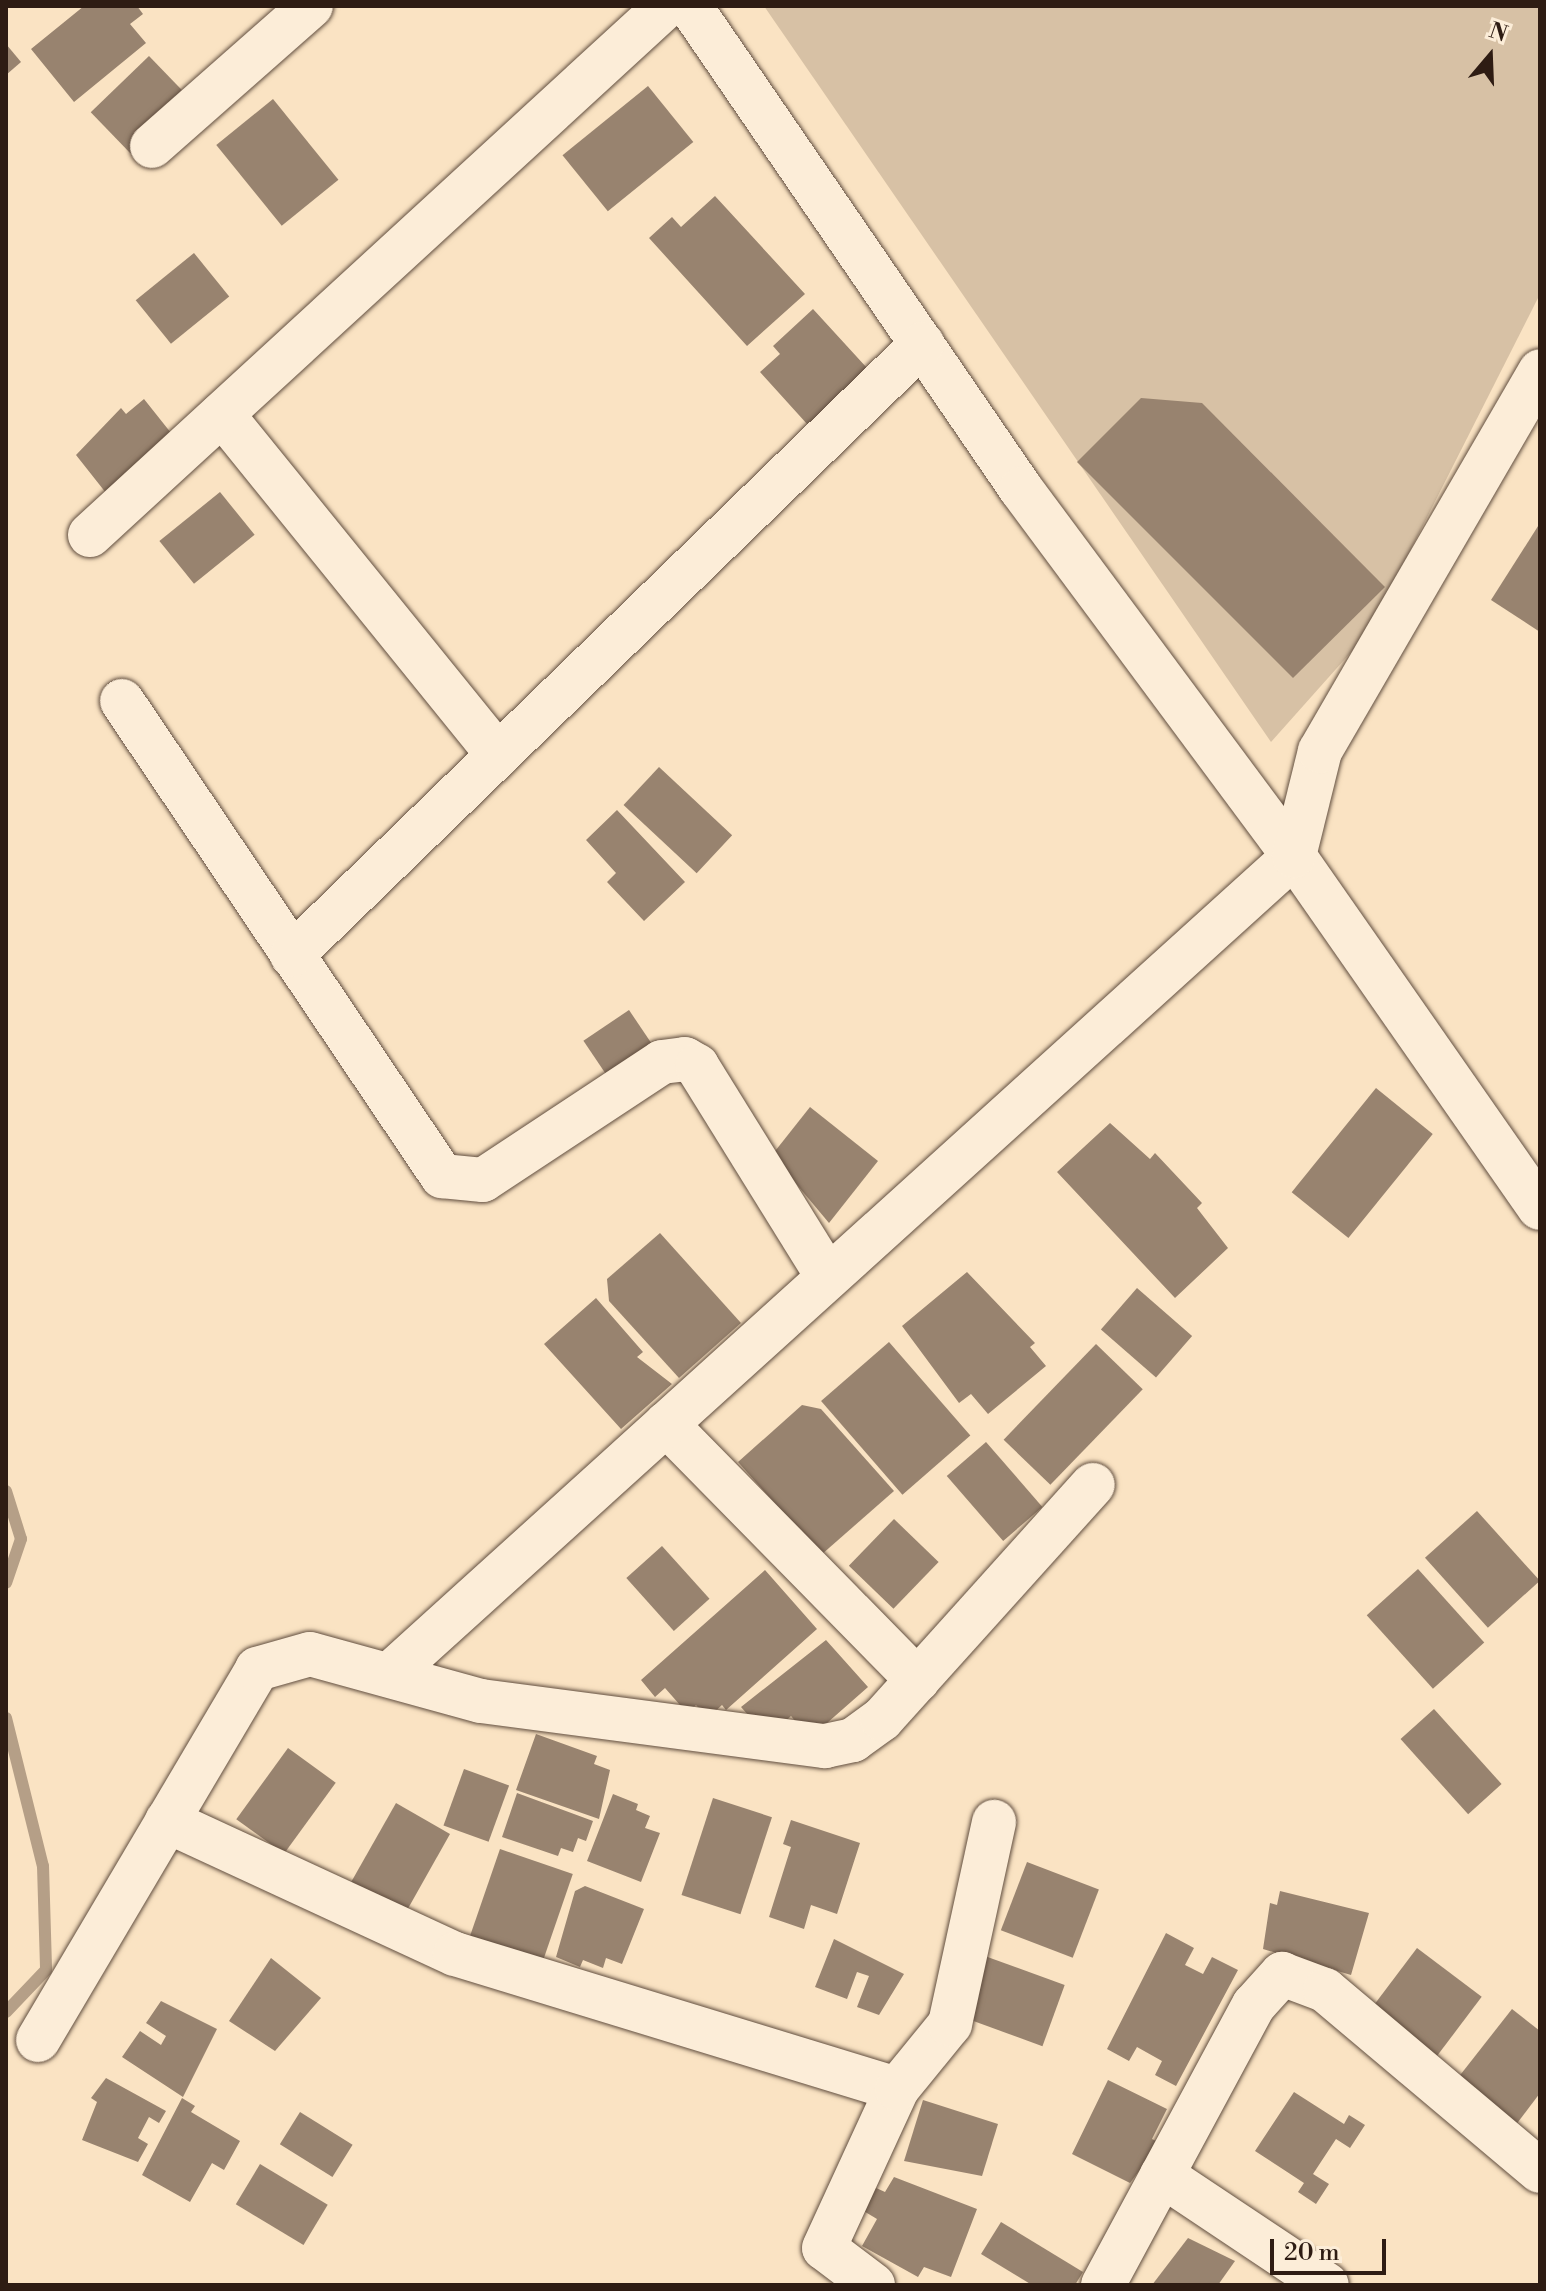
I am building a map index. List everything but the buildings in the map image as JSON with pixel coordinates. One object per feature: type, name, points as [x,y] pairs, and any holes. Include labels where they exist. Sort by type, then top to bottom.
[{"type":"street","points":[[152,146],[311,6]]},
{"type":"street","points":[[90,535],[666,6]]},
{"type":"street","points":[[690,6],[922,344],[1294,856],[1540,1208]]},
{"type":"street","points":[[292,955],[922,344]]},
{"type":"street","points":[[389,1675],[1294,856],[1320,751],[1540,371]]},
{"type":"street","points":[[222,414],[498,755]]},
{"type":"street","points":[[122,701],[432,1164],[462,1182],[483,1180],[662,1062],[697,1066],[828,1277]]},
{"type":"street","points":[[666,1424],[918,1680]]},
{"type":"street","points":[[38,2040],[257,1669],[310,1654],[481,1701],[825,1746],[853,1740],[918,1680],[1093,1485]]},
{"type":"street","points":[[167,1821],[455,1954],[897,2089]]},
{"type":"street","points":[[873,2285],[824,2248],[897,2089],[950,2024],[994,1822]]},
{"type":"street","points":[[1103,2285],[1254,2005],[1273,1978],[1291,1973],[1325,1990],[1540,2171]]},
{"type":"street","points":[[1162,2175],[1327,2285]]},
{"type":"shaded area","points":[[764,6],[1540,6],[1540,294],[1369,632],[1271,742]]},
{"type":"waterway","points":[[6,1491],[21,1539],[6,1583]]},
{"type":"waterway","points":[[6,1718],[43,1866],[46,1970],[6,2012]]}]
